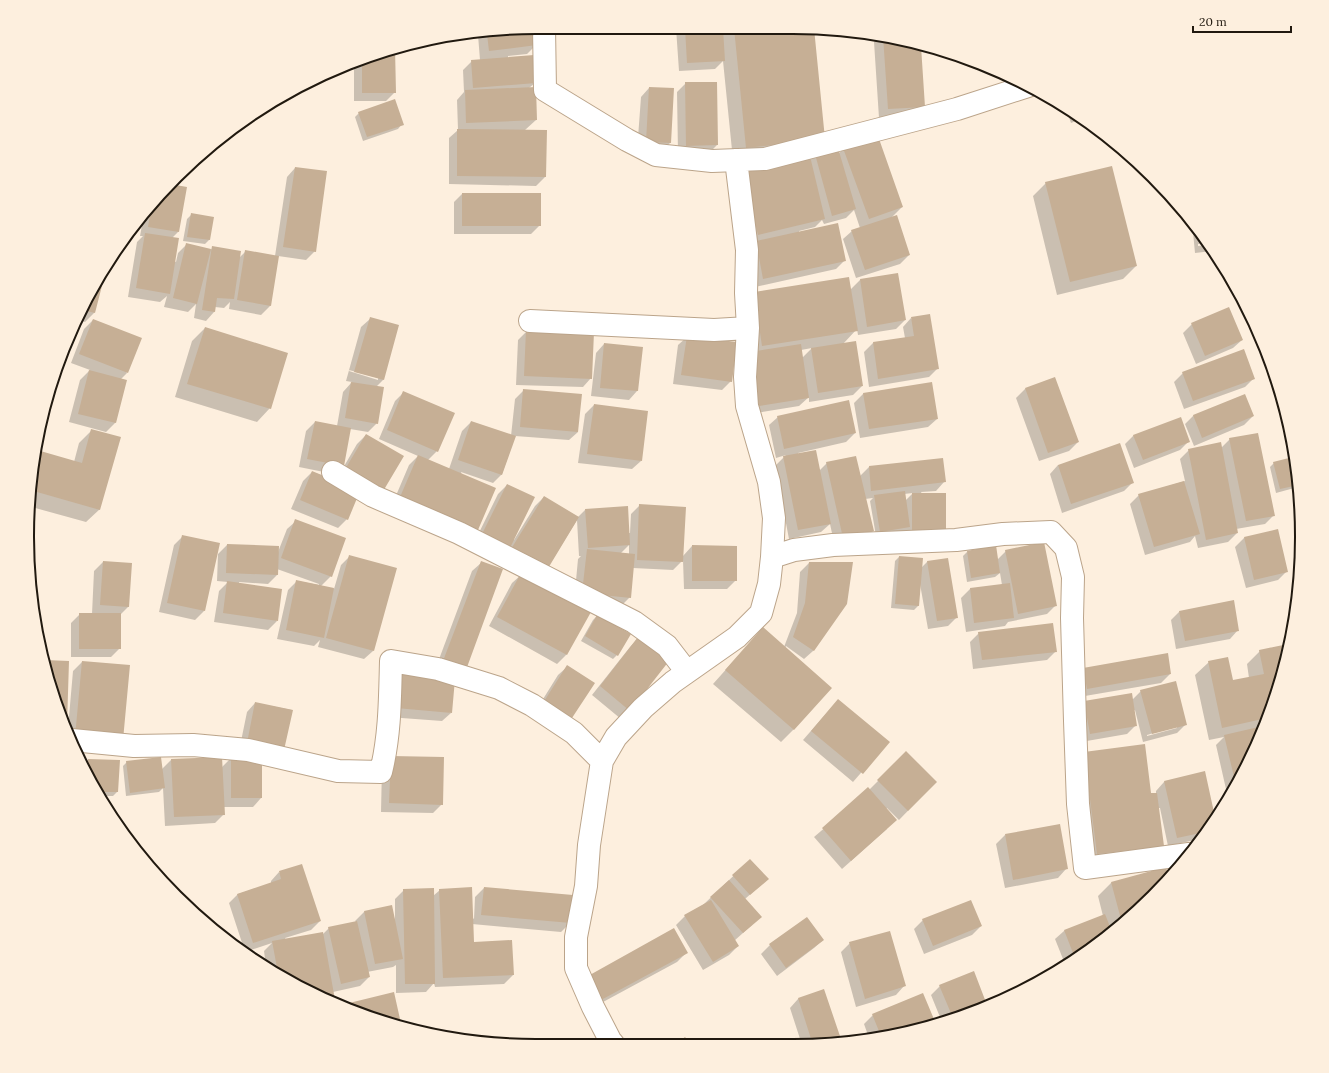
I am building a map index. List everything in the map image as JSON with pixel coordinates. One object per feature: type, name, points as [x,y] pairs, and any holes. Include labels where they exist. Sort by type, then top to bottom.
[{"type":"street","points":[[544,34],[545,90],[628,140],[656,155],[712,161],[765,159],[957,109],[1020,89]]},
{"type":"street","points":[[609,1039],[593,1007],[576,968],[576,936],[586,886],[589,845],[602,761],[616,737],[639,713],[673,682],[737,636],[761,613],[769,584],[774,518],[769,482],[747,406],[745,377],[748,328],[746,293],[747,250],[736,160]]},
{"type":"street","points":[[530,321],[714,330],[748,328]]},
{"type":"street","points":[[333,472],[373,496],[459,533],[634,622],[667,646],[687,672]]},
{"type":"street","points":[[772,557],[794,550],[833,545],[956,540],[1003,534],[1051,532],[1066,548],[1073,577],[1072,618],[1078,804],[1085,868],[1180,855]]},
{"type":"street","points":[[77,741],[134,746],[192,745],[248,750],[338,771],[381,772],[386,752],[390,712],[391,661],[438,669],[499,688],[532,705],[574,733],[602,761]]},
{"type":"building","points":[[536,34],[537,45],[489,51],[487,37]]},
{"type":"building","points":[[685,34],[723,34],[725,61],[687,63]]},
{"type":"building","points":[[735,34],[815,35],[825,139],[746,148]]},
{"type":"building","points":[[883,43],[921,51],[925,107],[888,109]]},
{"type":"building","points":[[395,55],[396,93],[362,93],[362,66]]},
{"type":"building","points":[[534,55],[536,83],[473,88],[471,60]]},
{"type":"building","points":[[685,82],[717,82],[718,145],[686,146]]},
{"type":"building","points":[[536,87],[537,120],[466,123],[465,90]]},
{"type":"building","points":[[649,87],[674,88],[671,143],[646,142]]},
{"type":"building","points":[[395,99],[404,125],[367,137],[358,112]]},
{"type":"building","points":[[457,129],[547,130],[546,177],[457,176]]},
{"type":"building","points":[[878,136],[903,207],[869,219],[843,148]]},
{"type":"building","points":[[838,148],[856,209],[832,216],[815,154]]},
{"type":"building","points":[[810,156],[825,219],[758,235],[743,172]]},
{"type":"building","points":[[1112,166],[1137,266],[1070,282],[1045,182]]},
{"type":"building","points":[[295,167],[327,171],[316,252],[283,247]]},
{"type":"building","points":[[177,185],[187,187],[179,232],[148,227],[150,216]]},
{"type":"building","points":[[462,193],[541,193],[541,226],[462,226]]},
{"type":"building","points":[[191,213],[214,217],[210,240],[187,237]]},
{"type":"building","points":[[897,215],[910,255],[865,270],[851,230]]},
{"type":"building","points":[[838,223],[846,261],[763,279],[756,241]]},
{"type":"building","points":[[145,233],[179,238],[170,294],[136,288]]},
{"type":"building","points":[[186,243],[211,249],[197,304],[173,298]]},
{"type":"building","points":[[212,246],[241,251],[234,299],[217,298],[215,312],[202,310]]},
{"type":"building","points":[[245,250],[279,256],[271,306],[237,300]]},
{"type":"building","points":[[898,273],[906,320],[867,327],[860,279]]},
{"type":"building","points":[[849,277],[858,331],[762,346],[754,292]]},
{"type":"building","points":[[103,282],[95,313],[87,311]]},
{"type":"building","points":[[1229,307],[1243,340],[1205,356],[1191,323]]},
{"type":"building","points":[[930,314],[939,369],[878,379],[873,342],[914,336],[911,317]]},
{"type":"building","points":[[370,317],[399,325],[384,380],[354,372]]},
{"type":"building","points":[[93,319],[142,338],[128,373],[79,354]]},
{"type":"building","points":[[205,327],[288,353],[271,409],[187,384]]},
{"type":"building","points":[[526,330],[594,332],[592,379],[524,376]]},
{"type":"building","points":[[687,336],[737,342],[732,382],[681,375]]},
{"type":"building","points":[[856,341],[863,386],[818,393],[811,348]]},
{"type":"building","points":[[604,343],[643,347],[638,391],[600,388]]},
{"type":"building","points":[[801,344],[809,398],[759,406],[750,352]]},
{"type":"building","points":[[1244,349],[1255,379],[1193,401],[1182,372]]},
{"type":"building","points":[[89,370],[127,380],[116,423],[78,414]]},
{"type":"building","points":[[1055,377],[1079,442],[1048,453],[1025,388]]},
{"type":"building","points":[[351,382],[384,387],[378,424],[345,418]]},
{"type":"building","points":[[932,382],[938,419],[869,429],[863,393]]},
{"type":"building","points":[[523,389],[582,394],[578,432],[520,427]]},
{"type":"building","points":[[403,391],[455,413],[438,452],[387,430]]},
{"type":"building","points":[[1245,394],[1254,416],[1202,438],[1193,415]]},
{"type":"building","points":[[849,400],[856,433],[784,449],[777,416]]},
{"type":"building","points":[[594,404],[648,411],[642,461],[587,454]]},
{"type":"building","points":[[1181,417],[1190,442],[1143,460],[1133,435]]},
{"type":"building","points":[[315,421],[351,428],[344,466],[307,459]]},
{"type":"building","points":[[471,421],[516,436],[502,475],[458,460]]},
{"type":"building","points":[[91,429],[121,437],[100,510],[36,492],[42,451],[82,463]]},
{"type":"building","points":[[1258,433],[1275,516],[1246,521],[1229,438]]},
{"type":"building","points":[[366,434],[404,456],[382,493],[344,471]]},
{"type":"building","points":[[1221,442],[1238,533],[1206,540],[1188,449]]},
{"type":"building","points":[[1120,443],[1134,483],[1071,504],[1058,465]]},
{"type":"building","points":[[816,450],[831,524],[798,530],[783,456]]},
{"type":"building","points":[[418,455],[496,488],[478,530],[400,497]]},
{"type":"building","points":[[856,456],[874,531],[843,538],[826,462]]},
{"type":"building","points":[[943,458],[946,482],[871,491],[869,466]]},
{"type":"building","points":[[1289,458],[1292,486],[1280,489],[1273,462]]},
{"type":"building","points":[[312,471],[360,491],[348,520],[300,500]]},
{"type":"building","points":[[1184,481],[1200,534],[1154,547],[1138,494]]},
{"type":"building","points":[[507,484],[535,497],[507,554],[479,540]]},
{"type":"building","points":[[905,491],[910,527],[880,532],[874,495]]},
{"type":"building","points":[[912,493],[946,493],[946,536],[912,537]]},
{"type":"building","points":[[544,496],[579,517],[547,570],[511,549]]},
{"type":"building","points":[[639,504],[686,507],[683,562],[637,560]]},
{"type":"building","points":[[628,506],[630,545],[588,548],[585,509]]},
{"type":"building","points":[[295,519],[346,538],[332,577],[281,558]]},
{"type":"building","points":[[1278,529],[1288,572],[1254,580],[1244,537]]},
{"type":"building","points":[[182,535],[220,543],[205,611],[167,603]]},
{"type":"building","points":[[1044,542],[1057,606],[1018,614],[1005,550]]},
{"type":"building","points":[[227,544],[279,546],[278,575],[226,573]]},
{"type":"building","points":[[692,545],[737,546],[737,581],[692,581]]},
{"type":"building","points":[[996,545],[1000,573],[971,578],[967,551]]},
{"type":"building","points":[[587,549],[635,554],[631,598],[582,593]]},
{"type":"building","points":[[349,555],[397,568],[374,651],[326,638]]},
{"type":"building","points":[[899,556],[923,558],[919,606],[895,604]]},
{"type":"building","points":[[948,558],[958,618],[937,621],[927,561]]},
{"type":"building","points":[[103,561],[132,563],[129,607],[100,605]]},
{"type":"building","points":[[481,561],[503,569],[466,670],[443,661]]},
{"type":"building","points":[[809,562],[853,562],[847,604],[814,651],[793,637],[805,603]]},
{"type":"building","points":[[521,573],[591,612],[567,655],[497,617]]},
{"type":"building","points":[[296,580],[334,588],[324,638],[286,630]]},
{"type":"building","points":[[227,581],[282,589],[278,621],[223,613]]},
{"type":"building","points":[[1010,583],[1014,618],[974,623],[970,588]]},
{"type":"building","points":[[1234,600],[1239,631],[1185,641],[1179,611]]},
{"type":"building","points":[[79,613],[121,613],[121,649],[79,649]]},
{"type":"building","points":[[597,615],[631,634],[618,656],[585,636]]},
{"type":"building","points":[[1053,623],[1057,652],[982,660],[978,632]]},
{"type":"building","points":[[763,627],[832,688],[794,730],[725,670]]},
{"type":"building","points":[[638,637],[669,661],[630,711],[600,686]]},
{"type":"building","points":[[1283,645],[1278,667],[1260,719],[1222,728],[1208,661],[1228,657],[1233,680],[1264,674],[1259,650]]},
{"type":"building","points":[[1168,653],[1171,674],[1087,689],[1083,668]]},
{"type":"building","points":[[50,660],[69,661],[67,716]]},
{"type":"building","points":[[82,661],[130,665],[123,740],[76,737]]},
{"type":"building","points":[[567,665],[595,683],[570,721],[543,703]]},
{"type":"building","points":[[399,674],[455,679],[452,713],[396,708]]},
{"type":"building","points":[[1176,681],[1187,725],[1152,734],[1140,690]]},
{"type":"building","points":[[1132,693],[1137,726],[1090,734],[1084,701]]},
{"type":"building","points":[[838,699],[890,742],[863,774],[811,731]]},
{"type":"building","points":[[255,702],[293,710],[284,750],[247,743]]},
{"type":"building","points":[[1258,727],[1234,777],[1224,735]]},
{"type":"building","points":[[1145,744],[1151,793],[1157,793],[1164,846],[1097,854],[1084,752]]},
{"type":"building","points":[[906,751],[937,782],[908,811],[877,780]]},
{"type":"building","points":[[231,756],[262,756],[262,798],[231,798]]},
{"type":"building","points":[[391,756],[444,757],[443,805],[389,803]]},
{"type":"building","points":[[161,757],[165,788],[130,793],[126,761]]},
{"type":"building","points":[[222,757],[225,815],[174,817],[171,759]]},
{"type":"building","points":[[88,759],[120,760],[118,792],[104,792],[88,762]]},
{"type":"building","points":[[1205,771],[1214,810],[1197,834],[1177,838],[1164,781]]},
{"type":"building","points":[[868,787],[897,820],[851,861],[822,828]]},
{"type":"building","points":[[1060,824],[1068,869],[1013,880],[1005,834]]},
{"type":"building","points":[[750,859],[769,879],[750,895],[732,875]]},
{"type":"building","points":[[302,864],[321,921],[253,943],[237,894],[281,879],[279,871]]},
{"type":"building","points":[[1166,867],[1167,871],[1148,892],[1120,917],[1111,882]]},
{"type":"building","points":[[729,880],[762,917],[743,933],[710,897]]},
{"type":"building","points":[[472,887],[474,942],[512,940],[514,975],[443,978],[439,889]]},
{"type":"building","points":[[484,887],[573,895],[571,923],[481,915]]},
{"type":"building","points":[[434,888],[435,984],[405,984],[403,889]]},
{"type":"building","points":[[711,900],[739,946],[713,962],[684,915]]},
{"type":"building","points":[[971,900],[982,926],[933,946],[922,919]]},
{"type":"building","points":[[392,905],[403,959],[375,964],[364,911]]},
{"type":"building","points":[[1105,914],[1110,926],[1073,953],[1064,930]]},
{"type":"building","points":[[807,917],[824,940],[786,968],[769,944]]},
{"type":"building","points":[[357,921],[370,977],[341,984],[328,927]]},
{"type":"building","points":[[674,928],[688,953],[601,1000],[588,976]]},
{"type":"building","points":[[890,931],[906,986],[865,999],[849,942]]},
{"type":"building","points":[[323,932],[334,997],[277,967],[272,941]]},
{"type":"building","points":[[974,971],[985,1001],[951,1013],[939,985]]},
{"type":"building","points":[[824,989],[840,1037],[811,1038],[798,998]]},
{"type":"building","points":[[394,992],[400,1020],[375,1012],[349,1003]]},
{"type":"building","points":[[923,993],[934,1019],[879,1031],[872,1014]]}]
